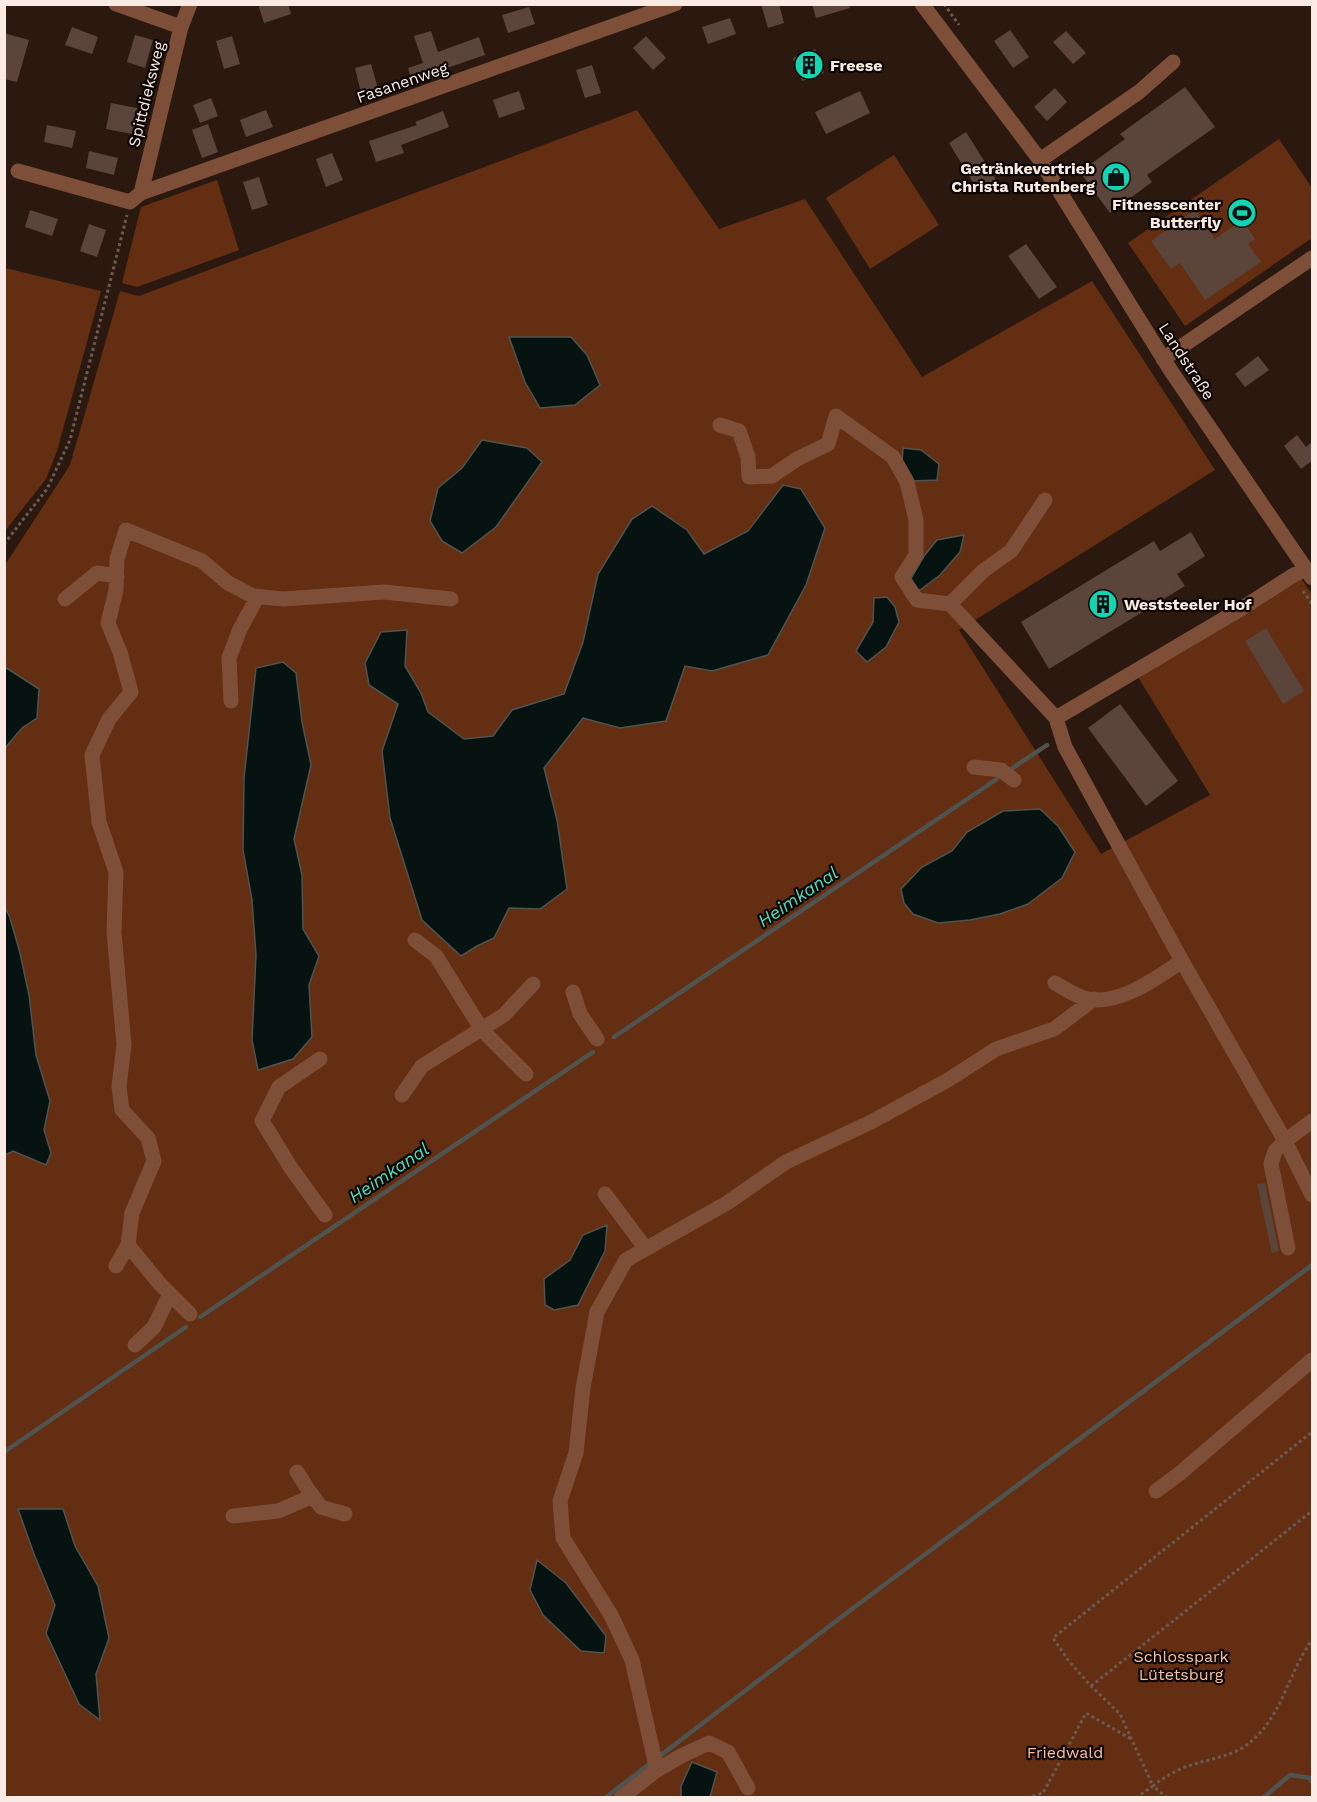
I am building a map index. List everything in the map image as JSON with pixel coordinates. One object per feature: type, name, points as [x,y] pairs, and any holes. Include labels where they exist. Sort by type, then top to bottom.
[{"type":"street","points":[[116,4],[182,27]]},
{"type":"street","name":"Spittdieksweg","points":[[135,197],[190,4]]},
{"type":"street","name":"Fasanenweg","points":[[135,197],[643,9],[675,4]]},
{"type":"street","name":"Landstraße","points":[[922,4],[1040,160],[1163,358],[1309,574]]},
{"type":"street","points":[[1040,160],[1139,92],[1173,62]]},
{"type":"street","points":[[18,171],[135,197]]},
{"type":"street","points":[[1163,358],[1312,258]]},
{"type":"street","points":[[720,425],[739,432],[748,457],[748,477],[772,477],[797,459],[828,444],[836,416],[893,457],[907,482],[915,520],[916,555],[902,577],[917,600],[950,604],[1056,718],[1065,747],[1182,961],[1285,1141],[1312,1195]]},
{"type":"street","points":[[950,604],[983,571],[1011,551],[1045,500]]},
{"type":"street","points":[[116,1266],[128,1245],[132,1213],[154,1161],[148,1138],[122,1110],[120,1098],[119,1087],[124,1045],[114,932],[117,872],[99,822],[92,755],[109,719],[131,692],[120,652],[108,623],[116,591],[117,559],[126,530],[202,561],[228,583],[258,596],[283,599],[384,592],[451,599]]},
{"type":"street","points":[[65,599],[97,573],[117,576]]},
{"type":"street","points":[[1056,718],[1244,607],[1292,576],[1309,574]]},
{"type":"street","points":[[231,701],[229,658],[240,628],[258,596]]},
{"type":"street","points":[[974,767],[1001,770],[1014,780]]},
{"type":"street","points":[[415,940],[436,956],[482,1029],[526,1074]]},
{"type":"street","points":[[1054,983],[1085,999],[1108,999],[1142,987],[1182,961]]},
{"type":"street","points":[[402,1095],[423,1066],[504,1015],[533,984]]},
{"type":"street","points":[[573,992],[580,1014],[597,1039]]},
{"type":"street","points":[[655,1763],[632,1660],[611,1615],[563,1538],[560,1501],[576,1453],[583,1388],[597,1312],[627,1260],[727,1203],[786,1162],[871,1122],[948,1080],[996,1049],[1054,1029],[1094,999]]},
{"type":"street","points":[[320,1059],[279,1087],[262,1121],[291,1168],[325,1215]]},
{"type":"street","points":[[1288,1248],[1271,1164],[1275,1151],[1312,1121]]},
{"type":"street","points":[[605,1194],[646,1249]]},
{"type":"street","points":[[128,1245],[189,1314]]},
{"type":"street","points":[[135,1345],[154,1327],[170,1294]]},
{"type":"street","points":[[1156,1491],[1312,1360]]},
{"type":"street","points":[[297,1472],[321,1507],[345,1514]]},
{"type":"street","points":[[233,1516],[278,1511],[306,1499],[309,1491]]},
{"type":"street","points":[[621,1797],[655,1763],[681,1756],[709,1743],[728,1752],[747,1788]]},
{"type":"path","points":[[4,544],[47,489],[70,440],[135,197]]},
{"type":"path","points":[[1167,1797],[1153,1786],[1120,1714],[1068,1660],[1053,1638],[1312,1432]]},
{"type":"path","points":[[1091,1686],[1312,1511]]},
{"type":"path","points":[[1136,1797],[1184,1767],[1242,1747],[1259,1734],[1282,1699],[1291,1677],[1312,1640]]},
{"type":"path","points":[[1027,1797],[1043,1793],[1086,1713],[1134,1741]]},
{"type":"green space","points":[[637,110],[719,229],[805,199],[922,377],[1092,281],[1215,470],[959,630],[1101,854],[1210,795],[1138,677],[1297,573],[1312,594],[1312,1797],[5,1798],[5,565],[70,465],[120,291],[139,296]]},
{"type":"green space","name":"Fitnesscenter Butterfly","points":[[1279,139],[1312,188],[1312,238],[1185,326],[1128,243]]},
{"type":"green space","points":[[894,155],[939,225],[870,269],[826,198]]},
{"type":"green space","points":[[217,180],[239,250],[137,287],[122,283],[141,207]]},
{"type":"green space","points":[[5,268],[101,291],[57,451],[46,479],[5,531]]},
{"type":"shaded area","points":[[509,337],[571,337],[587,355],[600,385],[575,405],[540,408],[525,382]]},
{"type":"shaded area","points":[[482,440],[527,448],[542,462],[496,527],[462,553],[442,541],[430,521],[438,488],[462,468]]},
{"type":"shaded area","points":[[903,448],[921,450],[939,464],[937,480],[913,481],[902,462]]},
{"type":"shaded area","points":[[783,485],[801,489],[825,528],[806,585],[768,655],[712,671],[685,666],[666,721],[620,728],[583,718],[544,768],[557,820],[567,889],[540,909],[509,908],[494,938],[461,956],[422,920],[390,818],[382,751],[398,704],[369,685],[365,663],[381,632],[407,630],[405,666],[421,693],[428,712],[464,739],[493,736],[512,710],[564,694],[583,642],[598,574],[632,519],[652,506],[687,530],[704,554],[748,531]]},
{"type":"shaded area","points":[[964,535],[960,552],[940,575],[920,590],[906,587],[924,556],[937,540]]},
{"type":"shaded area","points":[[887,597],[895,607],[899,622],[886,647],[867,662],[856,651],[873,622],[874,598]]},
{"type":"shaded area","points":[[283,662],[296,673],[302,722],[311,765],[294,839],[302,875],[303,929],[319,956],[309,985],[312,1037],[293,1059],[258,1070],[252,1040],[256,955],[252,900],[243,850],[244,778],[256,668]]},
{"type":"shaded area","points":[[5,667],[39,689],[37,718],[22,728],[5,748]]},
{"type":"shaded area","points":[[1040,809],[1058,826],[1075,852],[1062,878],[1028,904],[1000,914],[938,923],[913,914],[904,903],[901,889],[922,867],[952,851],[967,832],[1003,811]]},
{"type":"shaded area","points":[[5,907],[20,953],[29,995],[36,1055],[50,1101],[44,1130],[51,1153],[46,1165],[13,1151],[5,1155]]},
{"type":"shaded area","points":[[607,1225],[605,1251],[578,1305],[554,1310],[545,1305],[544,1279],[570,1260],[583,1235]]},
{"type":"shaded area","points":[[18,1509],[63,1509],[75,1546],[98,1586],[109,1638],[96,1674],[100,1720],[79,1704],[46,1633],[55,1605]]},
{"type":"shaded area","points":[[537,1560],[566,1583],[606,1636],[604,1653],[581,1651],[543,1615],[530,1590]]},
{"type":"shaded area","points":[[692,1762],[717,1772],[710,1797],[681,1797],[681,1786]]},
{"type":"building","points":[[258,4],[288,4],[291,14],[264,23]]},
{"type":"building","points":[[761,4],[779,4],[784,23],[768,28]]},
{"type":"building","points":[[812,4],[849,4],[850,8],[816,18]]},
{"type":"building","points":[[529,7],[535,24],[508,33],[502,15]]},
{"type":"building","points":[[730,18],[736,34],[708,44],[702,27]]},
{"type":"building","points":[[72,27],[98,37],[92,54],[65,45]]},
{"type":"building","points":[[1010,30],[1029,57],[1013,68],[994,41]]},
{"type":"building","points":[[431,31],[438,52],[479,37],[485,55],[444,69],[446,74],[413,85],[408,68],[423,63],[414,36]]},
{"type":"building","points":[[1066,31],[1086,53],[1073,64],[1053,42]]},
{"type":"building","points":[[4,33],[29,40],[17,82],[4,79]]},
{"type":"building","points":[[135,35],[153,40],[145,68],[127,62]]},
{"type":"building","points":[[232,36],[240,64],[224,69],[216,41]]},
{"type":"building","points":[[646,36],[666,58],[653,70],[633,48]]},
{"type":"building","name":"Freese","points":[[815,49],[824,73],[802,81],[793,58]]},
{"type":"building","points":[[371,64],[379,92],[362,97],[355,68]]},
{"type":"building","points":[[592,65],[601,93],[585,98],[576,70]]},
{"type":"building","points":[[1185,87],[1215,127],[1147,175],[1152,182],[1110,213],[1080,172],[1125,139],[1120,134]]},
{"type":"building","points":[[1055,88],[1067,102],[1047,121],[1034,107]]},
{"type":"building","points":[[519,91],[525,109],[499,118],[493,100]]},
{"type":"building","points":[[860,91],[870,113],[826,134],[815,112]]},
{"type":"building","points":[[211,98],[218,116],[200,123],[193,105]]},
{"type":"building","points":[[111,103],[137,108],[132,134],[106,129]]},
{"type":"building","points":[[266,110],[273,127],[246,137],[240,120]]},
{"type":"building","points":[[443,111],[449,127],[401,145],[404,153],[376,162],[369,141],[417,125],[415,122]]},
{"type":"building","points":[[208,124],[218,152],[202,158],[192,130]]},
{"type":"building","points":[[47,125],[76,131],[72,148],[44,142]]},
{"type":"building","points":[[966,132],[998,183],[980,194],[949,143]]},
{"type":"building","points":[[89,151],[118,158],[114,175],[86,168]]},
{"type":"building","points":[[332,153],[343,180],[326,187],[316,159]]},
{"type":"building","points":[[259,177],[268,205],[252,210],[243,182]]},
{"type":"building","points":[[30,210],[58,219],[52,236],[25,227]]},
{"type":"building","points":[[1195,210],[1215,239],[1242,220],[1255,239],[1248,244],[1261,262],[1205,300],[1180,263],[1171,269],[1151,241]]},
{"type":"building","points":[[89,224],[106,230],[97,257],[80,251]]},
{"type":"building","points":[[1026,244],[1057,287],[1039,299],[1008,256]]},
{"type":"building","points":[[1258,356],[1269,370],[1245,387],[1235,374]]},
{"type":"building","points":[[1297,435],[1306,447],[1312,442],[1312,461],[1301,469],[1284,446]]},
{"type":"building","name":"Weststeeler Hof","points":[[1191,532],[1205,556],[1177,574],[1185,586],[1049,669],[1021,622],[1154,541],[1160,551]]},
{"type":"building","points":[[1266,628],[1304,691],[1283,704],[1245,641]]},
{"type":"building","points":[[1120,704],[1178,781],[1146,806],[1088,728]]},
{"type":"building","points":[[1265,1183],[1279,1251],[1272,1253],[1257,1184]]},
{"type":"waterway","name":"Heimkanal","points":[[1011,769],[1047,745]]},
{"type":"waterway","name":"Heimkanal","points":[[614,1037],[997,779]]},
{"type":"waterway","name":"Heimkanal","points":[[200,1317],[593,1052]]},
{"type":"waterway","points":[[605,1798],[844,1615],[1312,1265]]},
{"type":"waterway","name":"Heimkanal","points":[[4,1452],[186,1327]]},
{"type":"waterway","points":[[1263,1798],[1290,1775],[1310,1778],[1312,1782]]},
{"type":"place","name":"Freese","points":[[809,65]]},
{"type":"place","name":"Getränkevertrieb Christa Rutenberg","points":[[1116,177]]},
{"type":"place","name":"Fitnesscenter Butterfly","points":[[1242,213]]},
{"type":"place","name":"Weststeeler Hof","points":[[1103,604]]},
{"type":"park label","name":"Schlosspark Lütetsburg","points":[[1181,1665]]},
{"type":"park label","name":"Friedwald","points":[[1065,1752]]}]
